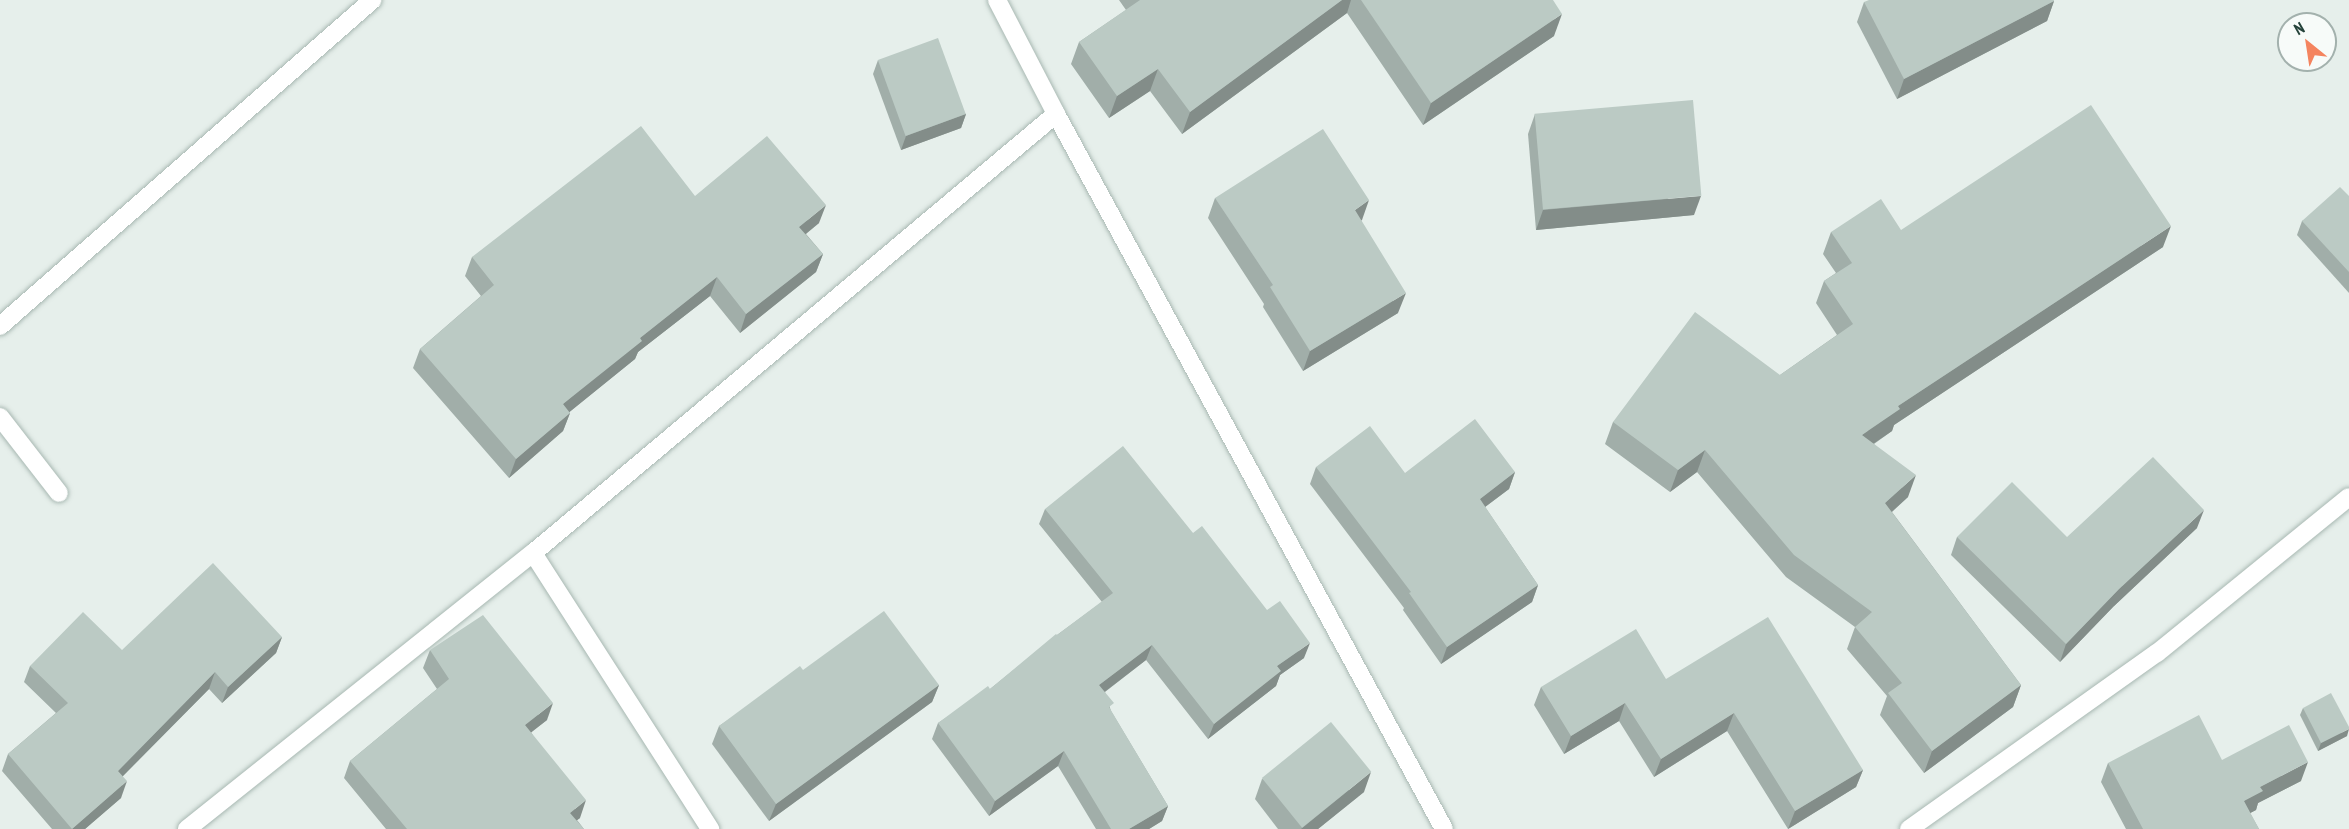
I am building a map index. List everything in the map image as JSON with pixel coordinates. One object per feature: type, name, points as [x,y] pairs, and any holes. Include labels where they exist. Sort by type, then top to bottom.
[{"type":"street","points":[[0,326],[372,0]]},
{"type":"street","points":[[997,0],[1056,114],[1444,829]]},
{"type":"street","points":[[187,829],[533,553],[1056,114]]},
{"type":"street","points":[[0,417],[59,493]]},
{"type":"street","points":[[1909,829],[2157,653],[2349,497]]},
{"type":"street","points":[[533,553],[710,829]]},
{"type":"building","points":[[1140,0],[1342,0],[1190,112],[1158,69],[1117,96],[1079,42]]},
{"type":"building","points":[[1361,0],[1553,0],[1562,14],[1431,103]]},
{"type":"building","points":[[1869,0],[2054,1],[1904,79],[1864,2]]},
{"type":"building","points":[[938,38],[966,114],[906,136],[878,60]]},
{"type":"building","points":[[1693,100],[1701,196],[1543,209],[1535,114]]},
{"type":"building","points":[[2091,105],[2171,226],[1898,406],[1900,409],[1862,435],[1916,475],[1885,503],[2021,685],[1932,751],[1888,693],[1902,683],[1855,627],[1872,612],[1794,555],[1705,450],[1678,470],[1613,422],[1695,312],[1780,375],[1853,324],[1824,281],[1852,263],[1831,232],[1881,199],[1901,230]]},
{"type":"building","points":[[641,126],[695,196],[767,136],[826,205],[799,227],[823,254],[746,314],[717,277],[640,338],[642,341],[563,404],[570,413],[516,459],[420,349],[494,285],[472,257]]},
{"type":"building","points":[[1323,129],[1369,200],[1355,210],[1406,293],[1310,351],[1270,287],[1273,285],[1215,198]]},
{"type":"building","points":[[2340,187],[2349,196],[2349,272],[2302,221]]},
{"type":"building","points":[[1475,419],[1515,472],[1480,499],[1538,585],[1447,647],[1409,593],[1411,592],[1316,467],[1370,426],[1405,473]]},
{"type":"building","points":[[1123,446],[1193,533],[1202,526],[1267,610],[1280,601],[1310,643],[1277,666],[1281,671],[1214,724],[1152,645],[1099,685],[1114,703],[1109,707],[1168,806],[1129,829],[1111,829],[1064,751],[995,801],[938,723],[988,686],[990,689],[1056,634],[1113,593],[1045,509]]},
{"type":"building","points":[[2153,457],[2204,510],[2119,589],[2066,644],[1957,537],[2012,482],[2067,537]]},
{"type":"building","points":[[213,563],[282,637],[228,687],[215,672],[118,771],[127,781],[72,829],[8,754],[68,703],[30,666],[83,612],[122,650]]},
{"type":"building","points":[[884,611],[939,685],[776,804],[719,726],[800,666],[803,670]]},
{"type":"building","points":[[483,615],[553,703],[525,725],[586,800],[570,813],[584,829],[407,829],[350,761],[449,679],[430,650]]},
{"type":"building","points":[[1768,617],[1863,770],[1795,811],[1734,713],[1661,759],[1625,703],[1571,736],[1541,687],[1636,629],[1666,679]]},
{"type":"building","points":[[2331,693],[2349,729],[2321,743],[2303,708]]},
{"type":"building","points":[[2199,715],[2222,760],[2289,725],[2308,762],[2260,787],[2263,791],[2244,801],[2259,829],[2143,829],[2108,763]]},
{"type":"building","points":[[1331,722],[1371,772],[1302,828],[1262,778]]}]
